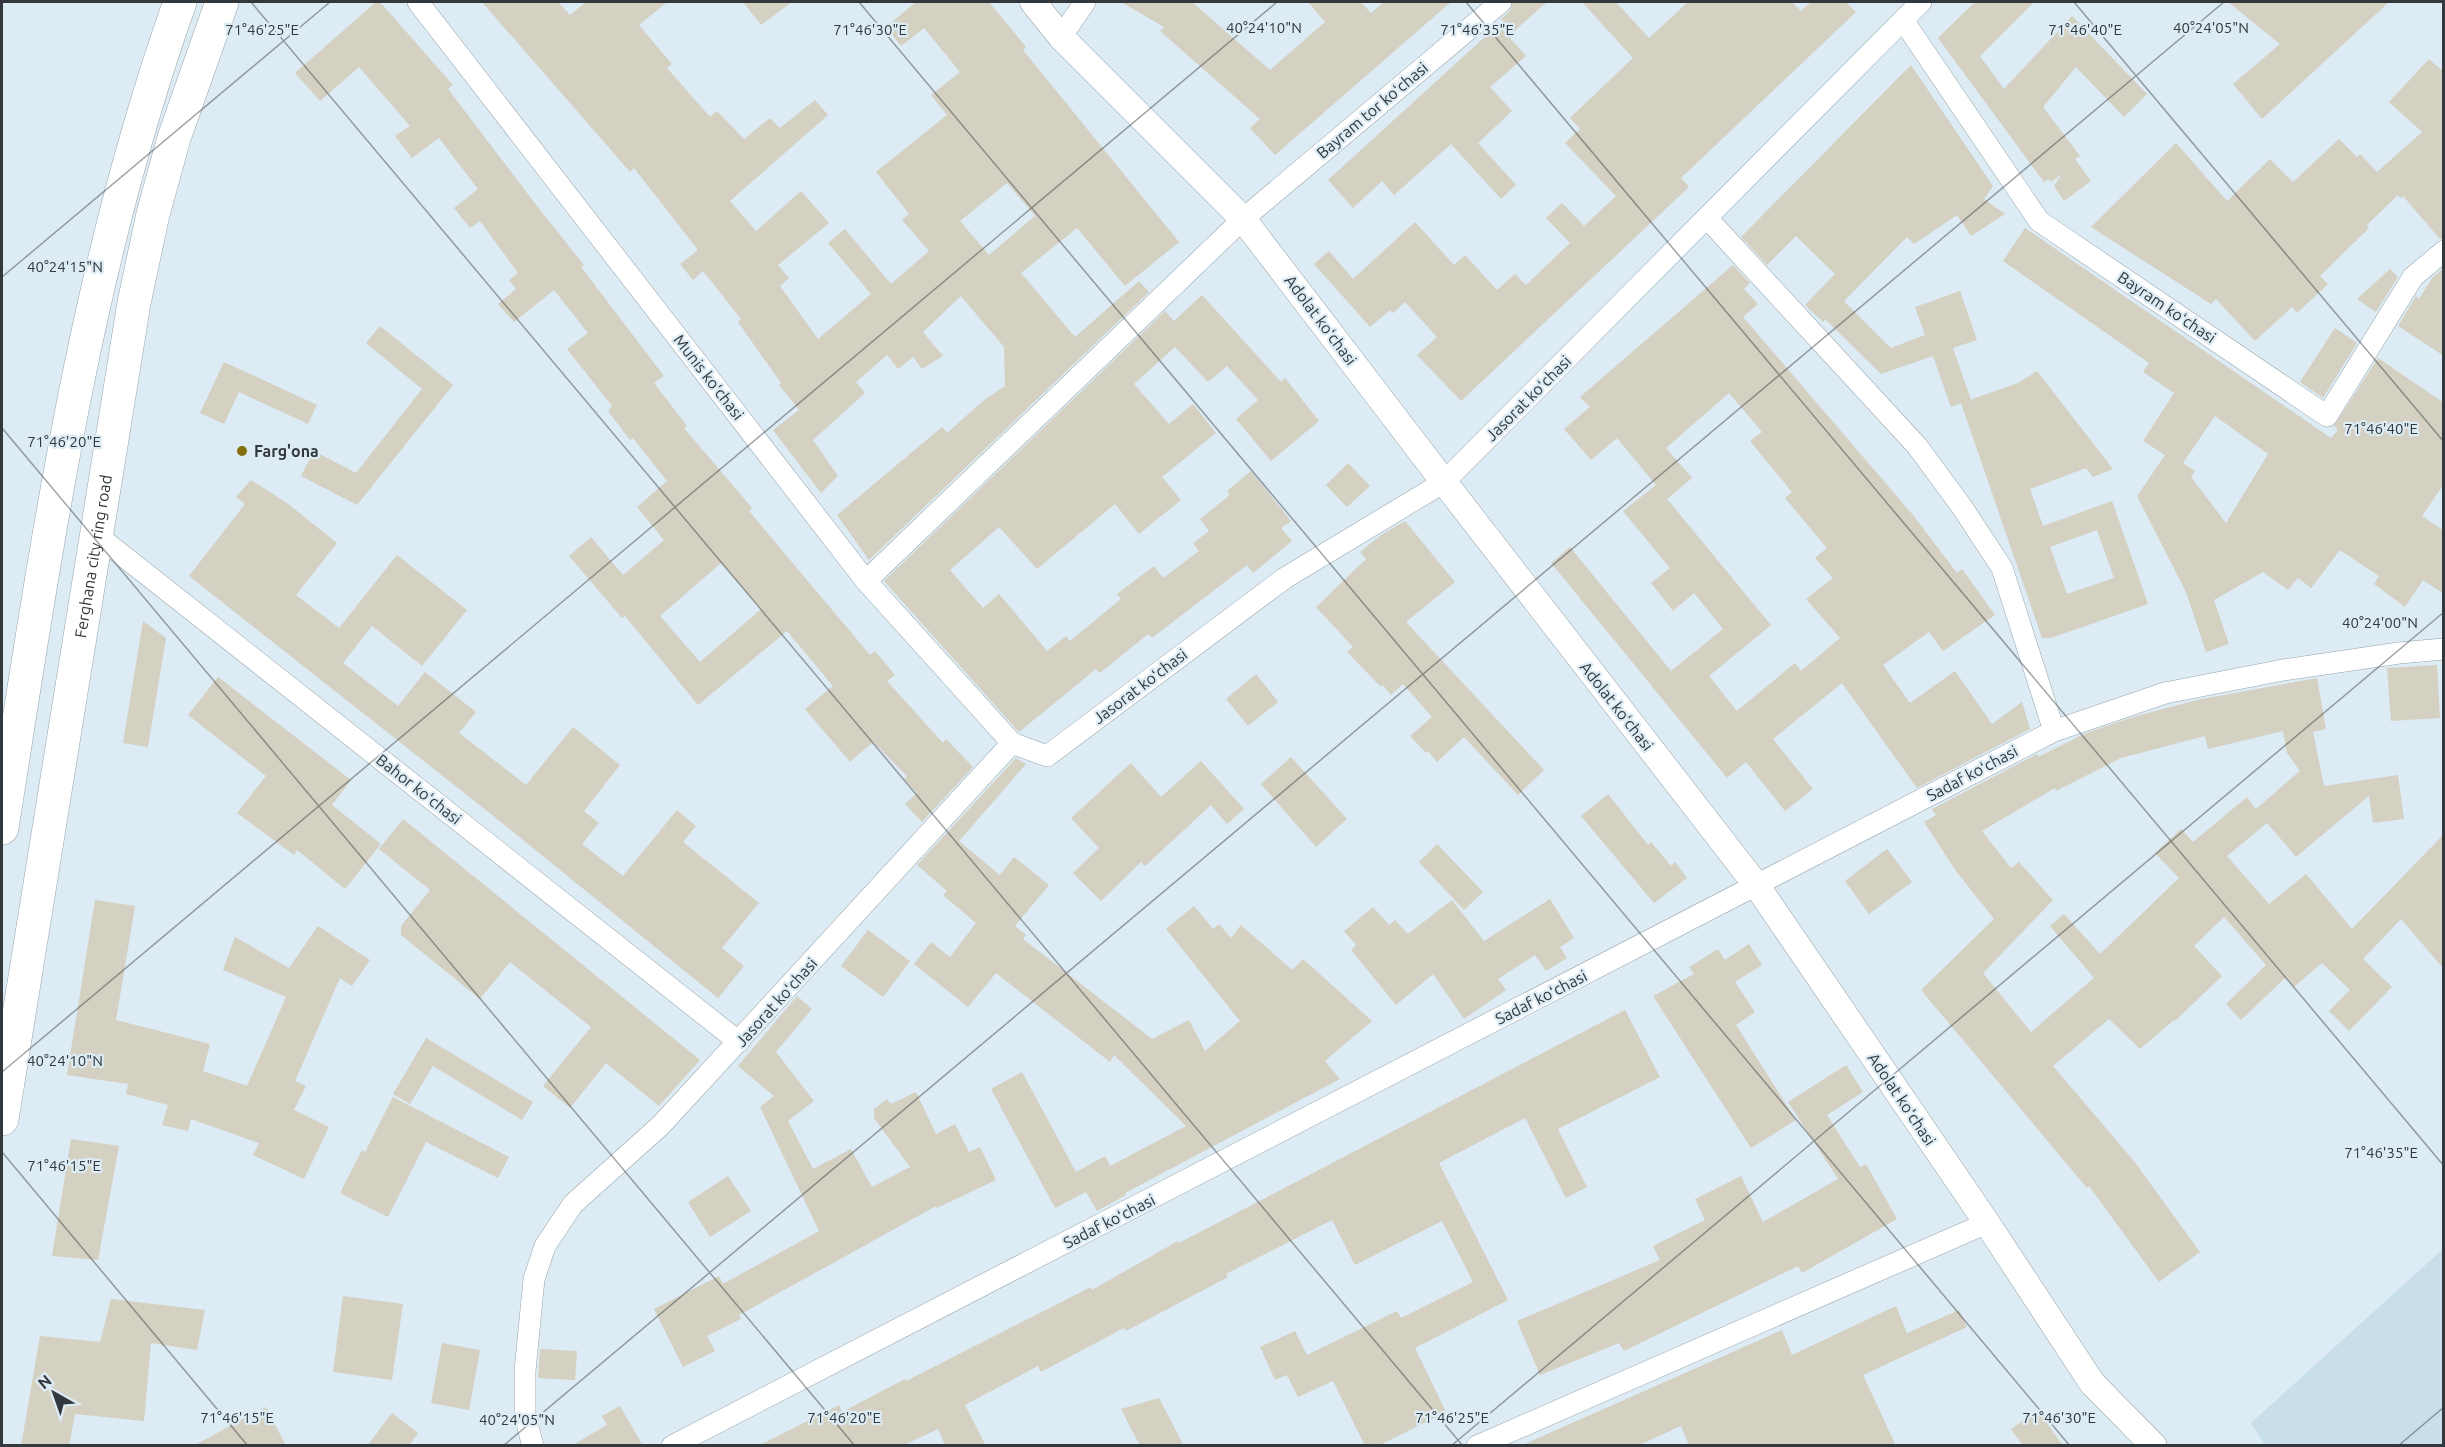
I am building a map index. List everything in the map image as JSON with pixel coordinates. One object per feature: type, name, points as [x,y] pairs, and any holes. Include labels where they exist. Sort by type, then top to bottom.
[{"type":"highway","points":[[2,828],[54,503],[96,294],[139,125],[180,2]]},
{"type":"highway","name":"Ferghana city ring road","points":[[2,1119],[6,1070],[98,536],[134,303],[153,214],[174,138],[222,2]]},
{"type":"street","name":"Munis koʻchasi","points":[[418,2],[866,581],[1012,743]]},
{"type":"street","name":"Adolat koʻchasi","points":[[1034,2],[1061,37],[1243,219],[1443,482],[1757,886],[1987,1223],[2092,1383],[2154,1446]]},
{"type":"street","points":[[1061,37],[1085,2]]},
{"type":"street","name":"Bayram tor koʻchasi","points":[[866,581],[1243,219],[1501,2]]},
{"type":"street","name":"Jasorat koʻchasi","points":[[533,1446],[525,1416],[525,1371],[534,1279],[545,1246],[573,1204],[661,1125],[1012,743],[1047,756],[1284,578],[1443,482],[1921,2]]},
{"type":"street","name":"Bayram koʻchasi","points":[[1903,20],[2039,221],[2327,416],[2413,277],[2444,251]]},
{"type":"street","points":[[1707,218],[1917,446],[1962,507],[2002,568],[2054,730]]},
{"type":"street","name":"Bahor koʻchasi","points":[[98,536],[739,1042]]},
{"type":"street","name":"Sadaf koʻchasi","points":[[672,1446],[706,1439],[2054,730],[2165,693],[2283,670],[2399,653],[2444,649]]},
{"type":"street","points":[[1477,1446],[1987,1223]]},
{"type":"shaded area","points":[[2443,1249],[2443,1445],[2265,1445],[2251,1423]]},
{"type":"building","points":[[376,2],[380,2],[453,85],[448,89],[584,265],[581,267],[664,376],[654,383],[687,426],[684,428],[752,508],[749,511],[870,655],[875,651],[895,675],[887,681],[943,743],[946,739],[973,767],[922,822],[905,804],[917,793],[904,779],[907,776],[873,742],[850,762],[805,709],[833,686],[787,631],[698,705],[625,616],[622,618],[569,556],[591,537],[623,575],[664,540],[637,507],[667,481],[633,438],[630,440],[608,411],[612,406],[567,349],[588,333],[554,290],[514,322],[498,304],[516,289],[509,280],[518,273],[480,221],[470,228],[454,208],[478,189],[439,138],[412,158],[395,136],[410,126],[359,67],[320,101],[295,73]],"holes":[[[721,563],[761,609],[700,662],[660,616]]]},
{"type":"building","points":[[482,2],[558,2],[570,15],[586,2],[667,2],[639,25],[672,64],[667,68],[710,117],[717,111],[744,139],[770,118],[780,128],[815,100],[828,115],[730,201],[756,231],[801,191],[829,223],[778,265],[789,278],[780,286],[818,339],[871,294],[828,243],[845,229],[891,284],[929,251],[902,220],[909,214],[876,172],[947,115],[931,95],[960,72],[924,28],[901,46],[886,27],[916,2],[989,2],[1026,47],[1023,50],[1179,242],[1125,286],[1077,228],[1021,273],[1075,337],[1139,281],[1149,292],[869,560],[837,515],[942,427],[947,433],[983,401],[1005,386],[1004,347],[961,296],[923,332],[943,356],[922,369],[913,357],[898,369],[887,355],[856,382],[865,393],[813,440],[838,476],[821,493],[773,430],[799,410],[779,385],[781,383],[738,322],[741,319],[703,271],[693,280],[680,264],[698,250],[634,168],[630,172]],"holes":[[[1007,183],[1035,216],[989,255],[960,221]]]},
{"type":"building","points":[[743,2],[792,2],[761,25]]},
{"type":"building","points":[[1121,2],[1192,2],[1270,70],[1325,22],[1308,2],[1361,2],[1371,13],[1384,2],[1451,2],[1275,155],[1250,128],[1260,119],[1160,31],[1164,27]]},
{"type":"building","points":[[1513,2],[1547,2],[1513,32],[1501,19],[1510,11]]},
{"type":"building","points":[[1582,2],[1616,2],[1649,38],[1688,2],[1792,2],[1801,11],[1811,2],[1846,2],[1856,12],[1681,178],[1689,187],[1461,401],[1417,355],[1437,337],[1405,302],[1393,313],[1390,310],[1370,327],[1314,264],[1329,251],[1353,279],[1415,222],[1454,265],[1465,255],[1497,290],[1515,274],[1526,285],[1570,243],[1546,218],[1562,203],[1584,226],[1616,196],[1565,143],[1580,129],[1570,118],[1633,58]]},
{"type":"building","points":[[1975,2],[2034,2],[1980,56],[2004,89],[2072,16],[2147,94],[2124,117],[2076,67],[2043,107],[2080,156],[2075,159],[2091,181],[2064,201],[2054,186],[2062,174],[2051,182],[2048,179],[2044,182],[1938,38]]},
{"type":"building","points":[[2228,2],[2389,2],[2262,119],[2233,84],[2280,44]]},
{"type":"building","points":[[1498,25],[1526,56],[1490,87],[1512,111],[1478,143],[1516,185],[1501,199],[1451,144],[1394,195],[1382,181],[1353,208],[1328,180]]},
{"type":"building","points":[[2429,59],[2444,72],[2444,239],[2440,239],[2403,196],[2400,198],[2398,195],[2367,225],[2369,228],[2320,276],[2328,284],[2297,313],[2292,307],[2255,341],[2216,299],[2211,304],[2091,227],[2176,143],[2227,201],[2270,159],[2293,182],[2339,139],[2357,157],[2360,154],[2377,172],[2422,132],[2389,102]]},
{"type":"building","points":[[1911,65],[1993,186],[1984,199],[2005,214],[1971,236],[1957,215],[1914,244],[1907,237],[1844,301],[1891,348],[1925,335],[1915,307],[1960,291],[1977,340],[1953,348],[1971,400],[2018,383],[2037,371],[2113,469],[2093,477],[2086,468],[2030,489],[2043,526],[2112,501],[2148,604],[2051,638],[2042,638],[1961,403],[1951,407],[1933,356],[1881,374],[1825,319],[1823,322],[1805,305],[1835,274],[1796,236],[1767,265],[1741,237]],"holes":[[[2097,530],[2114,578],[2067,594],[2050,547]]]},
{"type":"building","points":[[2025,228],[2331,438],[2338,430],[2334,426],[2378,358],[2444,403],[2444,484],[2422,516],[2444,531],[2444,594],[2423,580],[2405,607],[2374,584],[2379,576],[2340,550],[2311,588],[2298,578],[2288,590],[2263,572],[2214,600],[2229,644],[2206,652],[2186,592],[2137,496],[2165,455],[2143,441],[2174,393],[2143,372],[2149,363],[2003,261]],"holes":[[[2215,416],[2268,454],[2226,523],[2191,477],[2195,471],[2183,463]]]},
{"type":"building","points":[[1733,265],[1750,283],[1744,289],[1758,304],[1743,317],[1913,515],[1957,573],[1962,569],[1995,615],[1943,651],[1929,632],[1883,665],[1910,703],[1955,671],[1992,724],[2022,702],[2030,729],[1917,788],[1842,683],[1773,739],[1813,789],[1785,811],[1746,762],[1727,778],[1551,563],[1570,547],[1671,671],[1723,629],[1694,593],[1673,611],[1651,583],[1670,568],[1623,511],[1656,485],[1617,438],[1591,460],[1564,429],[1590,407],[1580,397]],"holes":[[[1729,393],[1762,432],[1750,441],[1792,492],[1785,498],[1827,548],[1815,558],[1833,578],[1806,599],[1840,638],[1801,671],[1795,663],[1737,711],[1709,676],[1771,625],[1667,499],[1692,478],[1666,448]]]},
{"type":"building","points":[[2444,268],[2444,356],[2398,326],[2416,296],[2419,299],[2433,277]]},
{"type":"building","points":[[2390,269],[2398,277],[2376,312],[2357,299]]},
{"type":"building","points":[[1202,295],[1281,382],[1285,378],[1319,421],[1271,461],[1236,419],[1258,400],[1227,366],[1208,382],[1175,347],[1134,384],[1169,424],[1193,404],[1216,433],[1162,477],[1181,500],[1139,534],[1115,504],[1037,569],[999,527],[950,570],[983,608],[999,594],[1047,651],[1066,636],[1070,641],[1121,599],[1117,594],[1154,566],[1163,578],[1199,551],[1193,543],[1209,531],[1200,519],[1230,495],[1227,491],[1251,471],[1291,521],[1281,528],[1292,541],[1253,573],[1247,565],[1152,638],[1148,634],[1100,673],[1096,669],[1019,732],[884,581],[1165,311],[1174,321]]},
{"type":"building","points":[[380,326],[453,385],[357,505],[301,476],[314,451],[356,473],[422,389],[366,343]]},
{"type":"building","points":[[2335,328],[2357,343],[2323,398],[2300,382]]},
{"type":"building","points":[[224,362],[317,405],[308,424],[239,392],[224,424],[200,413]]},
{"type":"building","points":[[1348,463],[1370,486],[1347,507],[1326,485]]},
{"type":"building","points":[[251,480],[287,503],[337,543],[296,595],[339,628],[397,555],[467,610],[422,666],[372,626],[343,663],[398,706],[425,672],[476,712],[459,733],[526,785],[573,727],[620,765],[584,811],[599,823],[582,844],[623,876],[677,810],[696,826],[683,842],[759,903],[722,948],[744,966],[718,998],[491,814],[189,576],[245,504],[236,497]]},
{"type":"building","points":[[1405,521],[1455,582],[1406,622],[1544,770],[1518,795],[1464,737],[1437,762],[1428,751],[1426,753],[1410,736],[1432,717],[1403,684],[1391,695],[1383,685],[1381,687],[1347,652],[1353,647],[1316,607],[1366,559],[1360,552],[1381,535]]},
{"type":"building","points":[[143,621],[166,638],[148,747],[123,743]]},
{"type":"building","points":[[2437,665],[2440,718],[2391,721],[2387,668]]},
{"type":"building","points":[[1256,674],[1278,702],[1248,726],[1226,699]]},
{"type":"building","points":[[218,677],[351,780],[332,805],[381,844],[345,889],[297,850],[294,855],[237,813],[266,776],[188,715]]},
{"type":"building","points":[[2317,678],[2326,729],[2313,732],[2324,786],[2398,775],[2404,819],[2373,823],[2369,796],[2296,857],[2267,823],[2227,856],[2269,904],[2306,874],[2352,929],[2444,834],[2444,969],[2401,919],[2363,959],[2392,987],[2349,1031],[2329,1011],[2350,990],[2322,963],[2294,987],[2286,977],[2241,1020],[2226,1004],[2266,965],[2224,917],[2194,946],[2222,976],[2175,1021],[2140,1049],[2109,1019],[2053,1066],[2134,1161],[2200,1252],[2159,1282],[2089,1186],[2087,1188],[1921,990],[1994,919],[1956,871],[1924,822],[1936,815],[1932,809],[2037,754],[2038,757],[2086,733],[2133,717],[2197,700]],"holes":[[[2283,731],[2287,753],[2300,771],[2256,809],[2247,797],[2193,842],[2181,829],[2155,853],[2179,878],[2100,954],[2064,914],[2050,926],[2094,978],[2031,1032],[1983,973],[2053,900],[2019,862],[2011,868],[1982,831],[2055,788],[2056,791],[2121,758],[2205,736],[2208,749]]]},
{"type":"building","points":[[1291,757],[1347,819],[1316,847],[1261,784]]},
{"type":"building","points":[[1016,758],[1026,764],[959,841],[1000,875],[1014,857],[1049,885],[1015,926],[1026,935],[1023,939],[1152,1039],[1189,1020],[1205,1051],[1240,1021],[1166,929],[1194,906],[1213,929],[1219,924],[1231,938],[1241,925],[1292,970],[1303,959],[1372,1021],[1325,1061],[1340,1079],[1125,1193],[1126,1195],[1097,1211],[1086,1192],[1055,1208],[991,1089],[1022,1072],[1076,1172],[1105,1156],[1110,1166],[1186,1126],[1114,1055],[1110,1062],[996,973],[968,1007],[914,964],[931,942],[950,957],[976,923],[943,895],[947,891],[917,865]]},
{"type":"building","points":[[1201,761],[1244,809],[1227,824],[1211,805],[1145,866],[1141,862],[1101,901],[1073,873],[1099,848],[1071,818],[1131,763],[1161,797]]},
{"type":"building","points":[[1608,794],[1648,845],[1651,842],[1671,866],[1675,862],[1687,878],[1654,903],[1581,816]]},
{"type":"building","points":[[403,819],[700,1060],[659,1106],[606,1063],[570,1108],[543,1086],[591,1027],[510,962],[480,999],[401,935],[401,926],[430,890],[379,849]]},
{"type":"building","points":[[1437,844],[1483,892],[1464,910],[1419,862]]},
{"type":"building","points":[[1887,849],[1912,882],[1869,914],[1845,881]]},
{"type":"building","points":[[1550,899],[1574,938],[1560,947],[1567,958],[1546,971],[1535,955],[1498,979],[1506,990],[1464,1019],[1433,974],[1396,1005],[1351,950],[1356,945],[1344,931],[1373,907],[1389,925],[1395,920],[1408,934],[1452,900],[1484,941]]},
{"type":"building","points":[[95,900],[135,906],[116,1020],[210,1044],[203,1071],[247,1086],[286,997],[223,970],[235,937],[289,968],[318,926],[370,960],[352,986],[340,978],[295,1081],[306,1086],[294,1110],[329,1127],[304,1179],[253,1155],[259,1143],[191,1119],[188,1131],[162,1125],[168,1105],[126,1094],[128,1084],[67,1075]]},
{"type":"building","points":[[868,930],[910,961],[883,997],[841,966]]},
{"type":"building","points":[[1749,944],[1762,965],[1735,982],[1755,1012],[1736,1025],[1796,1120],[1751,1148],[1653,996],[1694,974],[1689,967],[1718,949],[1725,960]]},
{"type":"building","points":[[797,996],[812,1009],[776,1052],[814,1101],[788,1121],[813,1169],[851,1149],[872,1187],[910,1167],[874,1118],[874,1109],[887,1099],[891,1104],[916,1092],[936,1134],[955,1124],[969,1152],[980,1147],[996,1180],[937,1208],[936,1206],[739,1315],[741,1319],[707,1336],[715,1351],[683,1367],[654,1309],[719,1276],[723,1284],[819,1231],[760,1107],[774,1096],[738,1066]]},
{"type":"building","points":[[1625,1010],[1660,1077],[1558,1129],[1587,1187],[1566,1198],[1525,1118],[1439,1163],[1508,1300],[1415,1348],[1446,1412],[1378,1446],[1365,1446],[1333,1381],[1298,1397],[1287,1375],[1275,1380],[1260,1347],[1295,1331],[1307,1355],[1397,1311],[1401,1318],[1473,1282],[1442,1221],[1355,1265],[1332,1220],[1226,1274],[1228,1277],[1126,1331],[1124,1328],[1041,1372],[1038,1366],[965,1405],[986,1446],[945,1446],[938,1429],[902,1446],[758,1446],[839,1405],[842,1412],[1091,1287],[1092,1290],[1178,1241],[1179,1243]]},
{"type":"building","points":[[426,1038],[533,1102],[522,1120],[433,1066],[410,1104],[393,1094]]},
{"type":"building","points":[[1846,1065],[1863,1092],[1827,1115],[1860,1167],[1866,1164],[1897,1219],[1802,1273],[1798,1266],[1624,1351],[1619,1343],[1540,1375],[1517,1321],[1660,1260],[1653,1246],[1705,1220],[1695,1199],[1741,1176],[1763,1222],[1838,1179],[1788,1102]]},
{"type":"building","points":[[393,1097],[509,1157],[498,1178],[426,1142],[388,1217],[340,1193],[362,1150],[365,1152]]},
{"type":"building","points":[[71,1139],[119,1146],[98,1260],[52,1256]]},
{"type":"building","points":[[728,1176],[751,1211],[710,1237],[688,1202]]},
{"type":"building","points":[[343,1296],[403,1304],[392,1380],[333,1372]]},
{"type":"building","points":[[111,1299],[205,1310],[197,1350],[151,1343],[144,1421],[75,1414],[69,1446],[21,1446],[40,1336],[100,1342]]},
{"type":"building","points":[[1896,1306],[1907,1333],[1959,1310],[1967,1327],[1863,1375],[1896,1446],[1689,1446],[1681,1426],[1637,1446],[1520,1446],[1782,1330],[1792,1355]]},
{"type":"building","points":[[442,1343],[480,1350],[469,1410],[431,1403]]},
{"type":"building","points":[[540,1349],[577,1351],[575,1380],[538,1378]]},
{"type":"building","points":[[1159,1398],[1184,1446],[1140,1446],[1121,1409]]},
{"type":"building","points":[[620,1406],[643,1446],[571,1446],[607,1425],[602,1416]]},
{"type":"building","points":[[266,1407],[286,1446],[193,1446],[252,1414]]},
{"type":"building","points":[[2038,1410],[2063,1446],[2023,1446],[2011,1429]]},
{"type":"building","points":[[392,1413],[418,1433],[409,1446],[367,1446]]},
{"type":"place","name":"Farg'ona","points":[[242,451]]}]
